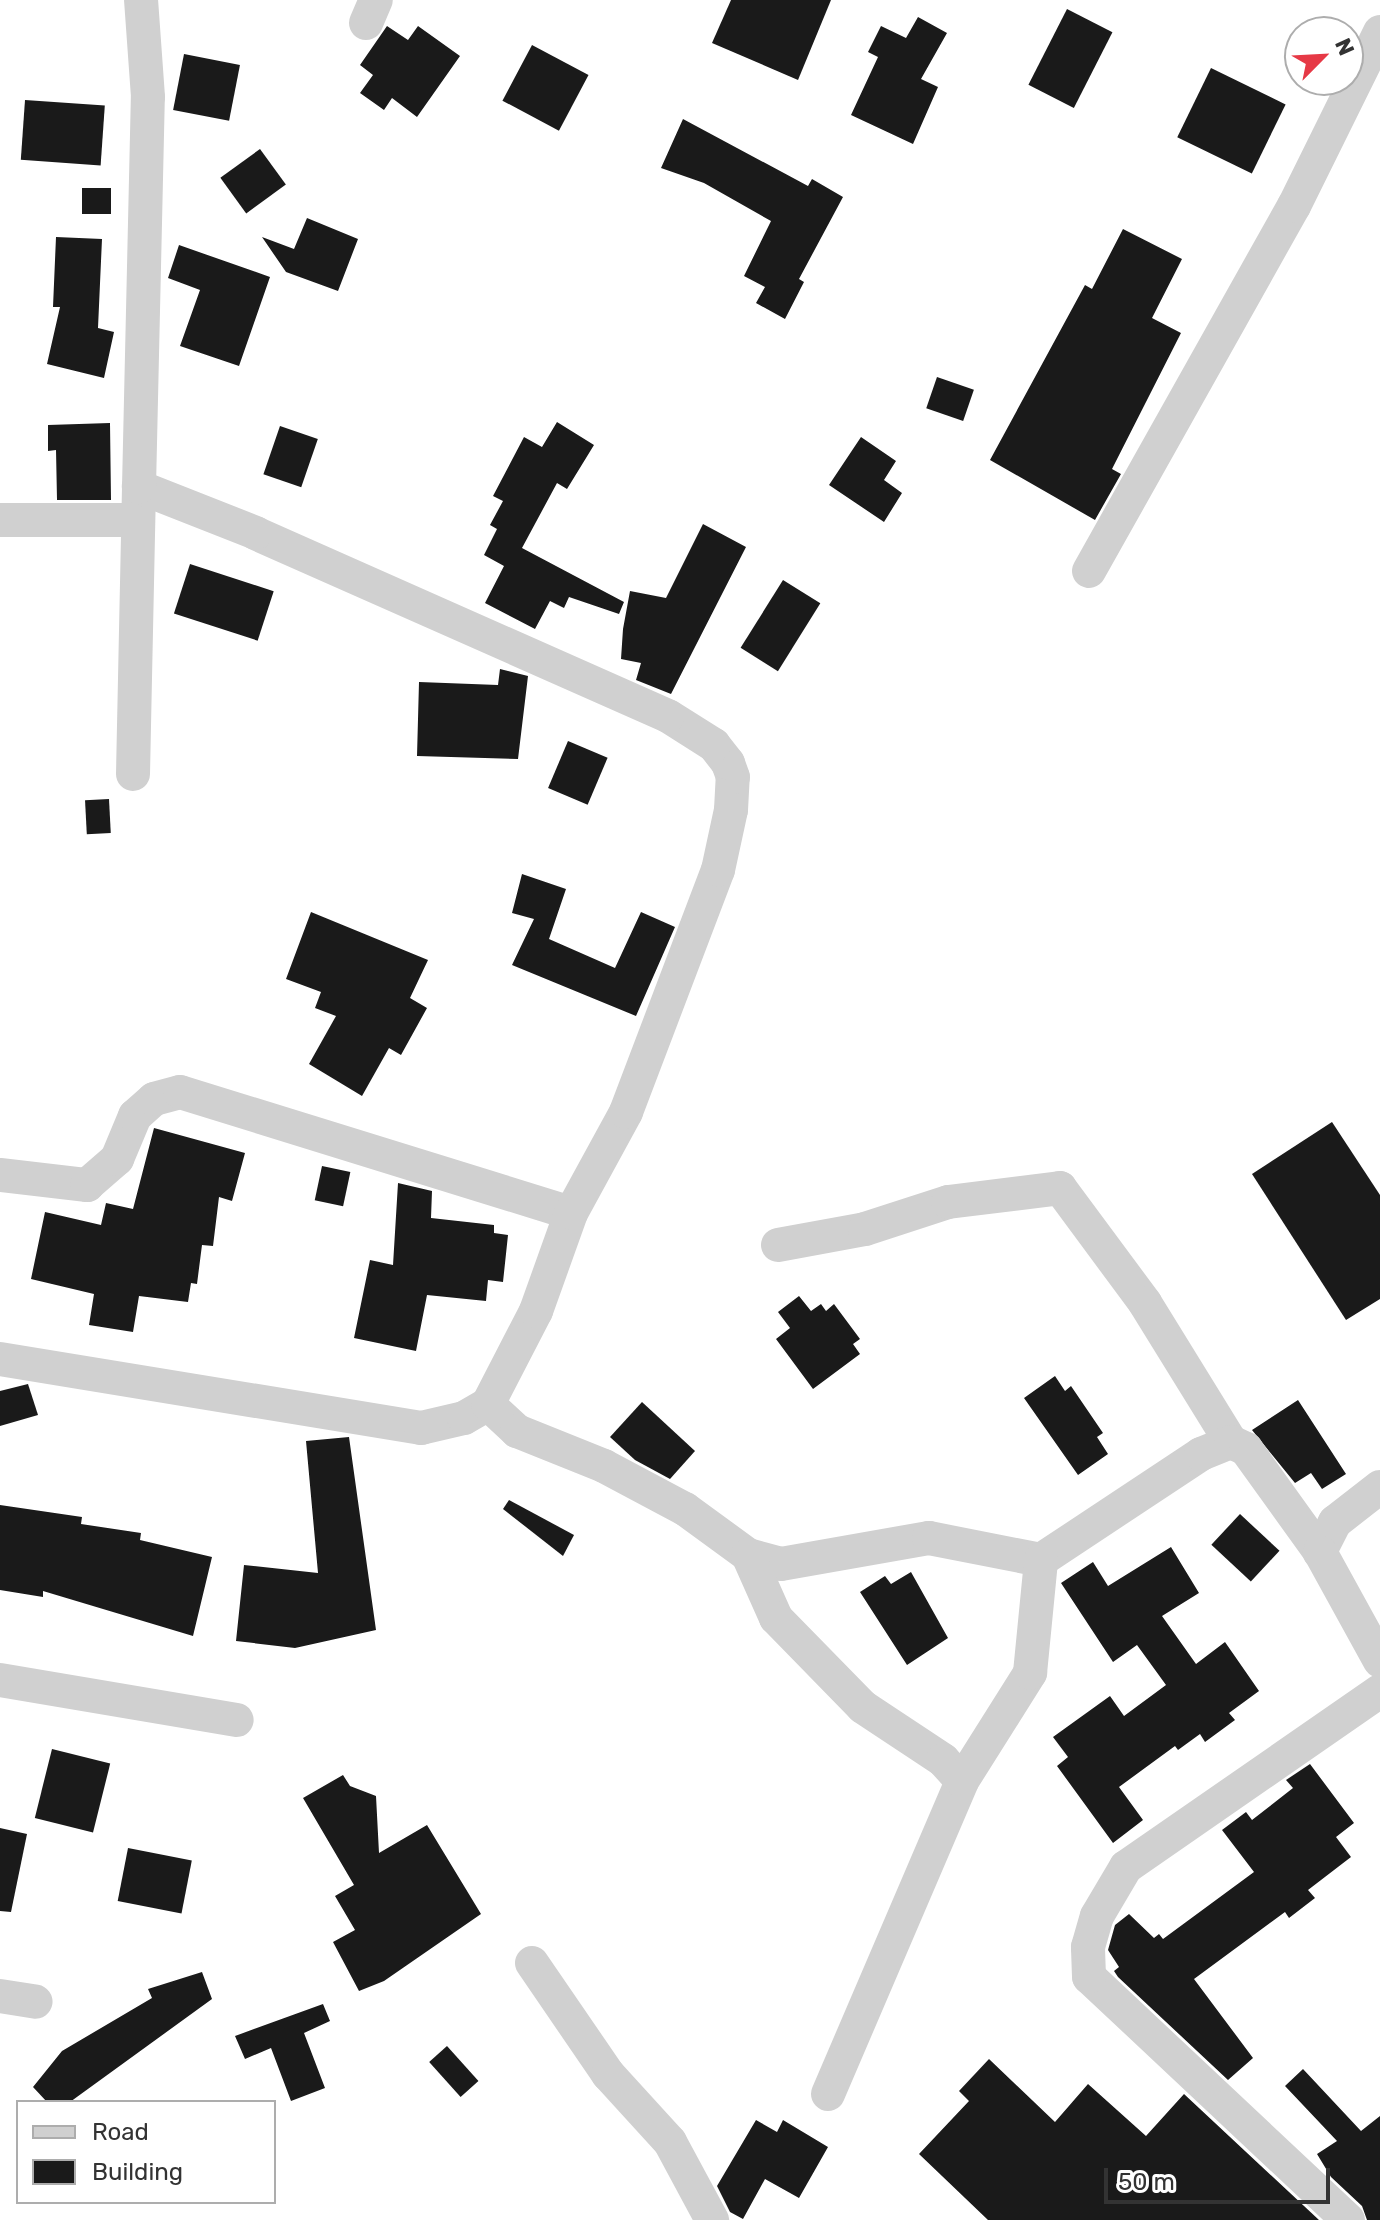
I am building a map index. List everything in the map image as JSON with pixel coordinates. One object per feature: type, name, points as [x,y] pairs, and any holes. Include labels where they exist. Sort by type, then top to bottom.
[{"type":"street","points":[[133,774],[148,97],[141,0]]},
{"type":"street","points":[[1089,571],[1294,206],[1380,32]]},
{"type":"street","points":[[0,520],[138,503],[256,533],[668,716],[714,745],[728,763],[733,777],[731,810],[718,870],[626,1112],[571,1213],[536,1311],[488,1404],[464,1418],[421,1428],[0,1359]]},
{"type":"street","points":[[0,1175],[87,1185],[117,1159],[135,1116],[154,1099],[180,1092],[571,1213]]},
{"type":"street","points":[[778,1245],[865,1229],[948,1202],[1060,1188],[1145,1303],[1231,1442],[1246,1449],[1320,1552],[1380,1661]]},
{"type":"street","points":[[488,1404],[517,1431],[658,1495],[748,1555],[781,1564],[929,1538],[1041,1560],[1201,1454],[1231,1442]]},
{"type":"street","points":[[1320,1552],[1335,1522],[1380,1487]]},
{"type":"street","points":[[748,1555],[776,1618],[863,1707],[943,1760],[962,1781]]},
{"type":"street","points":[[828,2094],[962,1781],[1030,1673],[1041,1560]]},
{"type":"street","points":[[0,1680],[237,1720]]},
{"type":"street","points":[[1348,2220],[1089,1977],[1088,1947],[1097,1916],[1126,1867],[1380,1691]]},
{"type":"street","points":[[532,1963],[608,2074],[670,2142],[712,2220]]},
{"type":"street","points":[[0,1996],[36,2002]]},
{"type":"building","points":[[731,0],[831,0],[798,80],[712,43]]},
{"type":"building","points":[[1067,9],[1112,32],[1074,108],[1028,85]]},
{"type":"building","points":[[918,17],[947,33],[921,79],[938,87],[913,144],[851,115],[878,57],[868,52],[881,26],[906,38]]},
{"type":"building","points":[[387,26],[408,40],[418,26],[460,56],[417,117],[392,98],[384,110],[360,93],[373,75],[360,65]]},
{"type":"building","points":[[532,45],[589,75],[559,131],[502,101]]},
{"type":"building","points":[[184,54],[240,65],[229,121],[173,110]]},
{"type":"building","points":[[1211,68],[1286,104],[1252,174],[1177,137]]},
{"type":"building","points":[[25,100],[105,106],[101,165],[21,160]]},
{"type":"building","points":[[683,119],[808,186],[812,179],[843,197],[799,279],[804,282],[785,319],[756,303],[765,287],[744,276],[771,221],[704,183],[661,168]]},
{"type":"building","points":[[260,149],[286,185],[246,213],[220,178]]},
{"type":"building","points":[[82,188],[111,188],[111,214],[82,214]]},
{"type":"building","points":[[307,218],[358,239],[338,291],[286,272],[262,237],[294,249]]},
{"type":"building","points":[[1123,229],[1182,259],[1152,318],[1181,333],[1112,469],[1121,474],[1095,520],[990,460],[1085,285],[1092,289]]},
{"type":"building","points":[[56,237],[102,239],[98,328],[114,332],[104,378],[47,364],[60,307],[53,307]]},
{"type":"building","points":[[179,245],[270,277],[239,366],[180,346],[200,290],[168,278]]},
{"type":"building","points":[[937,377],[974,390],[963,421],[926,408]]},
{"type":"building","points":[[557,422],[594,445],[567,489],[557,483],[522,548],[624,602],[619,614],[569,597],[564,608],[550,601],[535,629],[485,603],[504,566],[484,555],[497,529],[490,525],[503,501],[493,496],[524,437],[542,447]]},
{"type":"building","points":[[110,423],[111,500],[57,500],[56,450],[48,451],[48,425]]},
{"type":"building","points":[[280,426],[318,439],[301,487],[263,474]]},
{"type":"building","points":[[861,437],[896,461],[884,480],[902,493],[884,522],[829,485]]},
{"type":"building","points":[[703,524],[746,547],[671,694],[636,680],[641,663],[621,659],[630,591],[666,598]]},
{"type":"building","points":[[190,564],[274,591],[258,641],[174,613]]},
{"type":"building","points":[[783,580],[820,603],[778,671],[741,648]]},
{"type":"building","points":[[500,669],[528,676],[518,759],[417,756],[419,682],[498,685]]},
{"type":"building","points":[[568,741],[608,758],[588,805],[548,788]]},
{"type":"building","points":[[109,799],[111,833],[87,834],[85,800]]},
{"type":"building","points":[[522,874],[566,889],[549,939],[615,968],[641,912],[675,927],[636,1016],[512,965],[534,919],[512,913]]},
{"type":"building","points":[[311,912],[428,960],[410,998],[427,1008],[401,1055],[389,1048],[362,1096],[309,1064],[336,1016],[315,1008],[321,992],[286,979]]},
{"type":"building","points":[[1332,1122],[1380,1195],[1380,1299],[1346,1320],[1252,1174]]},
{"type":"building","points":[[154,1128],[245,1153],[232,1201],[219,1197],[213,1246],[202,1245],[197,1284],[191,1283],[188,1302],[139,1296],[133,1332],[89,1325],[94,1294],[31,1279],[45,1212],[101,1225],[106,1203],[133,1209]]},
{"type":"building","points":[[322,1166],[350,1172],[343,1206],[315,1200]]},
{"type":"building","points":[[398,1183],[432,1191],[431,1218],[494,1225],[494,1233],[508,1235],[503,1282],[488,1280],[486,1301],[427,1295],[416,1351],[354,1338],[370,1260],[393,1265]]},
{"type":"building","points":[[799,1296],[811,1311],[821,1304],[826,1311],[834,1304],[860,1339],[853,1344],[860,1354],[813,1389],[776,1339],[790,1328],[778,1312]]},
{"type":"building","points":[[1055,1376],[1065,1391],[1071,1386],[1103,1433],[1097,1437],[1108,1454],[1078,1475],[1024,1398]]},
{"type":"building","points":[[28,1384],[38,1415],[0,1426],[0,1391]]},
{"type":"building","points":[[1298,1400],[1346,1474],[1322,1489],[1311,1473],[1295,1483],[1252,1430]]},
{"type":"building","points":[[642,1402],[695,1451],[670,1479],[635,1460],[610,1437]]},
{"type":"building","points":[[349,1437],[376,1630],[295,1648],[236,1641],[244,1565],[318,1573],[306,1441]]},
{"type":"building","points":[[509,1500],[574,1535],[563,1556],[503,1509]]},
{"type":"building","points":[[0,1505],[82,1517],[81,1524],[141,1533],[140,1540],[212,1557],[193,1636],[43,1591],[43,1597],[0,1590]]},
{"type":"building","points":[[1240,1514],[1279,1551],[1251,1582],[1211,1545]]},
{"type":"building","points":[[1171,1547],[1199,1593],[1162,1616],[1196,1664],[1225,1642],[1259,1691],[1229,1713],[1235,1720],[1205,1742],[1200,1734],[1178,1750],[1175,1746],[1119,1787],[1143,1820],[1113,1843],[1057,1766],[1068,1757],[1053,1737],[1110,1696],[1124,1716],[1166,1685],[1137,1645],[1113,1662],[1061,1583],[1093,1562],[1108,1586]]},
{"type":"building","points":[[911,1572],[948,1638],[907,1665],[860,1592],[885,1576],[891,1584]]},
{"type":"building","points":[[52,1749],[110,1764],[93,1832],[35,1818]]},
{"type":"building","points":[[1310,1764],[1354,1823],[1336,1837],[1351,1857],[1308,1890],[1315,1898],[1289,1918],[1285,1912],[1194,1979],[1253,2058],[1228,2080],[1118,1977],[1114,1971],[1119,1967],[1108,1950],[1115,1925],[1129,1914],[1154,1938],[1159,1934],[1163,1939],[1254,1872],[1222,1830],[1246,1812],[1252,1820],[1293,1788],[1286,1780]]},
{"type":"building","points":[[343,1775],[350,1786],[376,1796],[379,1853],[427,1825],[481,1914],[384,1981],[359,1991],[333,1942],[355,1930],[335,1896],[354,1885],[303,1798]]},
{"type":"building","points":[[0,1828],[27,1834],[11,1912],[0,1911]]},
{"type":"building","points":[[128,1848],[192,1860],[182,1913],[118,1901]]},
{"type":"building","points":[[202,1972],[212,1999],[73,2100],[45,2100],[33,2087],[62,2051],[152,1998],[148,1989]]},
{"type":"building","points":[[323,2004],[330,2021],[304,2033],[325,2088],[291,2101],[271,2048],[245,2059],[235,2036]]},
{"type":"building","points":[[447,2046],[478,2081],[461,2097],[429,2062]]},
{"type":"building","points":[[989,2059],[1055,2122],[1088,2084],[1146,2136],[1184,2094],[1319,2220],[988,2220],[919,2154],[969,2101],[959,2091]]},
{"type":"building","points":[[1303,2069],[1361,2131],[1380,2116],[1380,2220],[1367,2220],[1362,2206],[1331,2177],[1317,2154],[1337,2141],[1285,2086]]},
{"type":"building","points":[[756,2120],[777,2132],[783,2120],[828,2147],[799,2198],[765,2179],[743,2219],[730,2212],[717,2186]]}]
